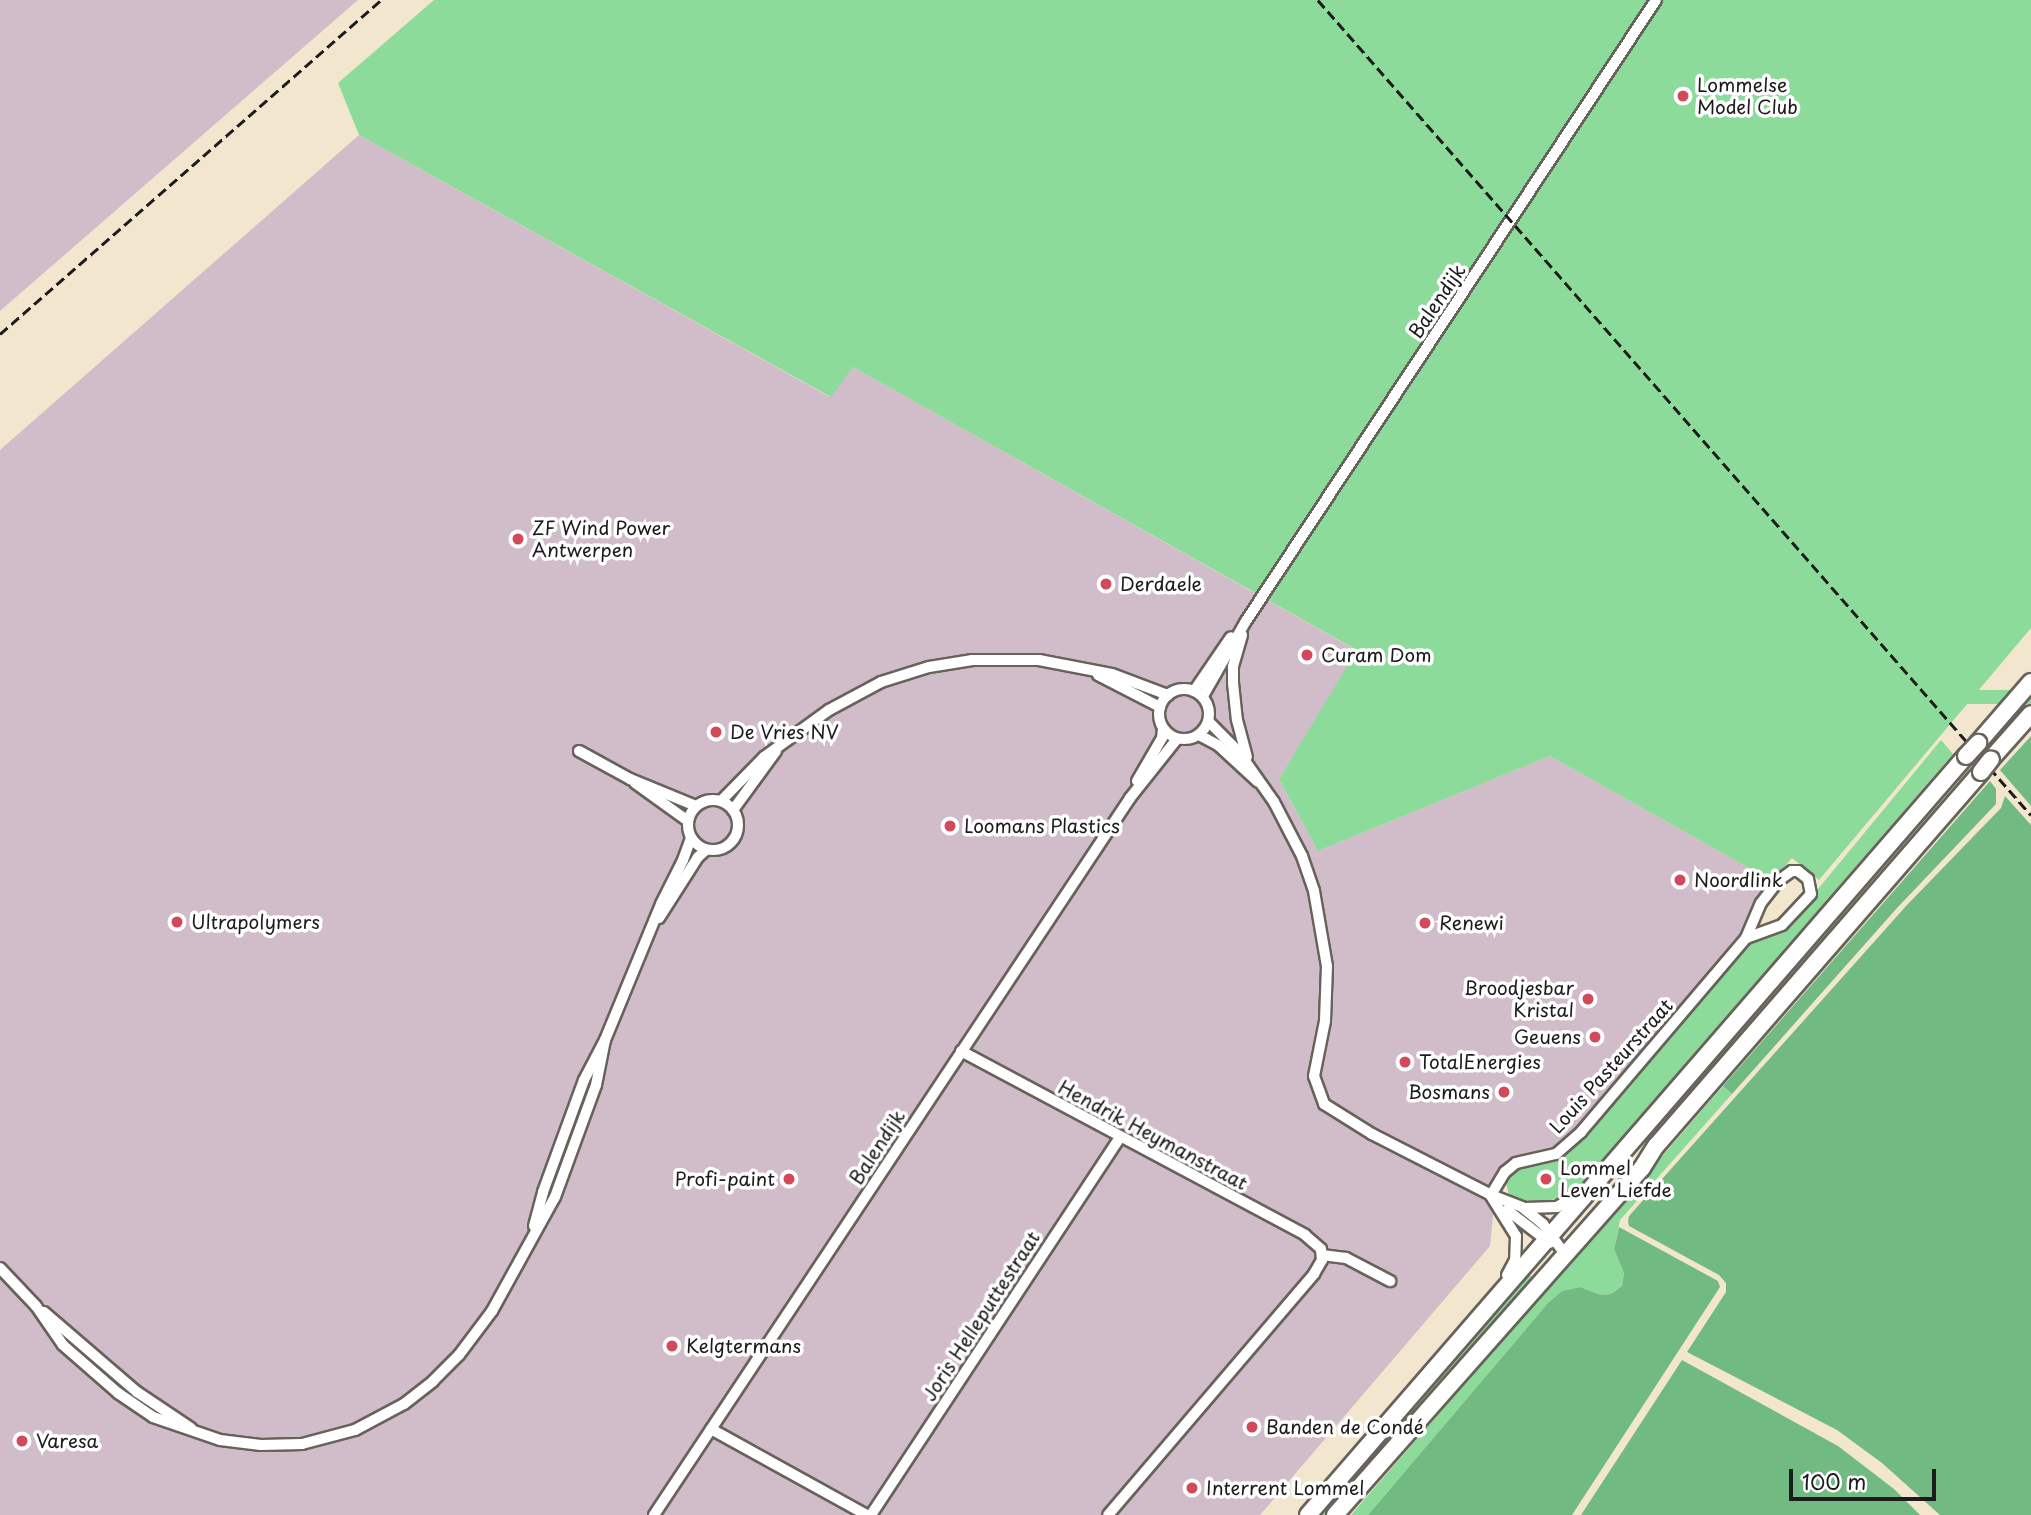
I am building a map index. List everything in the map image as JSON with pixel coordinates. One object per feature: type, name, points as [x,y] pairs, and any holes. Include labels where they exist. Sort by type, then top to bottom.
[{"type":"highway","points":[[1335,1515],[1450,1383],[1602,1177],[1818,924],[2031,682]]},
{"type":"highway","points":[[1450,1383],[1471,1363],[1642,1168],[1656,1146],[2031,713]]},
{"type":"highway","points":[[1308,1515],[1484,1312],[1553,1242],[1656,1146]]},
{"type":"street","name":"Balendijk","points":[[1246,621],[1656,0]]},
{"type":"street","points":[[1198,693],[1246,621]]},
{"type":"street","points":[[1246,621],[1233,667],[1237,720],[1251,766],[1274,802],[1302,856],[1322,927],[1328,984],[1325,1021],[1314,1076],[1319,1096],[1331,1111],[1343,1118],[1491,1195],[1522,1207],[1557,1207],[1602,1177]]},
{"type":"street","points":[[721,801],[752,768],[829,710],[861,692],[929,667],[1012,658],[1062,663],[1135,680],[1168,695]]},
{"type":"street","points":[[1088,670],[1160,707]]},
{"type":"street","points":[[1199,735],[1209,722],[1209,709],[1198,693],[1180,689],[1168,695],[1160,707],[1163,729],[1177,739],[1199,735],[1218,745],[1261,785]]},
{"type":"street","points":[[1209,722],[1251,766]]},
{"type":"street","name":"Balendijk","points":[[1130,798],[1163,729]]},
{"type":"street","name":"Balendijk","points":[[654,1515],[1130,798],[1177,739]]},
{"type":"street","points":[[733,810],[776,750]]},
{"type":"street","points":[[579,751],[630,779],[696,806]]},
{"type":"street","points":[[630,779],[688,821]]},
{"type":"street","points":[[533,1234],[543,1192],[584,1080],[605,1040],[654,924],[691,838],[688,821],[696,806],[712,800],[721,801],[733,810],[737,818],[736,835],[724,848],[706,850],[698,857],[654,924]]},
{"type":"street","points":[[691,838],[706,850]]},
{"type":"street","name":"Louis Pasteurstraat","points":[[1491,1195],[1505,1172],[1516,1163],[1556,1153],[1581,1132],[1746,938],[1761,903],[1778,880],[1791,871],[1798,870],[1808,879],[1811,894],[1782,925],[1746,938]]},
{"type":"street","points":[[36,1306],[64,1345],[106,1383],[152,1417],[220,1440],[286,1445],[337,1436],[388,1414],[433,1381],[459,1355],[492,1311],[555,1197],[596,1086],[605,1040]]},
{"type":"street","name":"Hendrik Heymanstraat","points":[[961,1051],[1305,1236],[1316,1243],[1322,1255]]},
{"type":"street","points":[[564,1136],[575,1140]]},
{"type":"street","name":"Joris Helleputtestraat","points":[[869,1515],[1120,1138]]},
{"type":"street","points":[[1491,1195],[1553,1242]]},
{"type":"street","points":[[1484,1312],[1512,1268],[1518,1250],[1514,1228],[1491,1195]]},
{"type":"street","points":[[1522,1207],[1553,1242]]},
{"type":"street","points":[[1108,1515],[1314,1274],[1322,1255],[1346,1258],[1390,1280]]},
{"type":"street","points":[[0,1268],[36,1306],[113,1373],[194,1431]]},
{"type":"street","points":[[106,1383],[113,1373]]},
{"type":"street","points":[[711,1430],[869,1515]]},
{"type":"shaded area","points":[[0,0],[358,0],[0,311]]},
{"type":"shaded area","points":[[359,135],[830,397],[853,367],[1358,651],[1279,779],[1318,851],[1550,756],[1772,881],[1753,903],[1745,930],[1569,1137],[1552,1150],[1514,1158],[1502,1168],[1497,1175],[1490,1246],[1260,1515],[0,1515],[0,450]]},
{"type":"green space","points":[[434,0],[2031,0],[2031,628],[1819,880],[1792,858],[1772,881],[1550,756],[1318,851],[1279,779],[1357,650],[853,367],[831,397],[359,135],[338,83]]},
{"type":"green space","points":[[1368,690],[2031,690],[2031,704],[1368,704]]},
{"type":"green space","points":[[2031,736],[2031,806],[2000,770]]},
{"type":"green space","points":[[1941,740],[1953,754],[1579,1188],[1545,1203],[1534,1203],[1509,1195],[1506,1183],[1515,1170],[1551,1161],[1575,1146],[1749,943],[1785,929]]},
{"type":"green space","points":[[1990,781],[1996,789],[1996,804],[1897,908],[1732,1094],[1723,1086]]},
{"type":"green space","points":[[2005,796],[2031,825],[2031,1515],[1940,1515],[1882,1463],[1837,1430],[1687,1352],[1726,1292],[1726,1283],[1719,1275],[1629,1226],[1628,1221],[1629,1216],[1907,905],[2001,808]]},
{"type":"green space","points":[[1723,1086],[1732,1094],[1620,1220],[1614,1249],[1624,1273],[1622,1286],[1611,1294],[1601,1295],[1580,1287],[1562,1291],[1548,1303],[1368,1515],[1351,1515]]},
{"type":"green space","points":[[1619,1227],[1718,1281],[1720,1287],[1572,1515],[1368,1515],[1548,1303],[1562,1291],[1580,1287],[1601,1295],[1611,1294],[1622,1286],[1624,1273],[1614,1249]]},
{"type":"green space","points":[[1526,1272],[1532,1277],[1472,1349],[1328,1515],[1316,1515]]},
{"type":"green space","points":[[1682,1360],[1838,1446],[1894,1489],[1920,1515],[1581,1515]]},
{"type":"railway","points":[[0,334],[381,0]]},
{"type":"railway","points":[[1318,0],[2031,815]]},
{"type":"place","name":"Lommelse Model Club","points":[[1683,96]]},
{"type":"place","name":"ZF Wind Power Antwerpen","points":[[518,539]]},
{"type":"place","name":"Derdaele","points":[[1106,584]]},
{"type":"place","name":"Curam Dom","points":[[1307,655]]},
{"type":"place","name":"De Vries NV","points":[[716,732]]},
{"type":"place","name":"Loomans Plastics","points":[[950,826]]},
{"type":"place","name":"Noordlink","points":[[1680,880]]},
{"type":"place","name":"Ultrapolymers","points":[[177,922]]},
{"type":"place","name":"Renewi","points":[[1425,923]]},
{"type":"place","name":"Broodjesbar Kristal","points":[[1588,999]]},
{"type":"place","name":"Geuens","points":[[1595,1037]]},
{"type":"place","name":"TotalEnergies","points":[[1405,1062]]},
{"type":"place","name":"Bosmans","points":[[1504,1092]]},
{"type":"place","name":"Profi-paint","points":[[789,1179]]},
{"type":"place","name":"Lommel Leven Liefde","points":[[1546,1179]]},
{"type":"place","name":"Kelgtermans","points":[[672,1346]]},
{"type":"place","name":"Banden de Condé","points":[[1252,1427]]},
{"type":"place","name":"Varesa","points":[[22,1441]]},
{"type":"place","name":"Interrent Lommel","points":[[1192,1488]]}]
